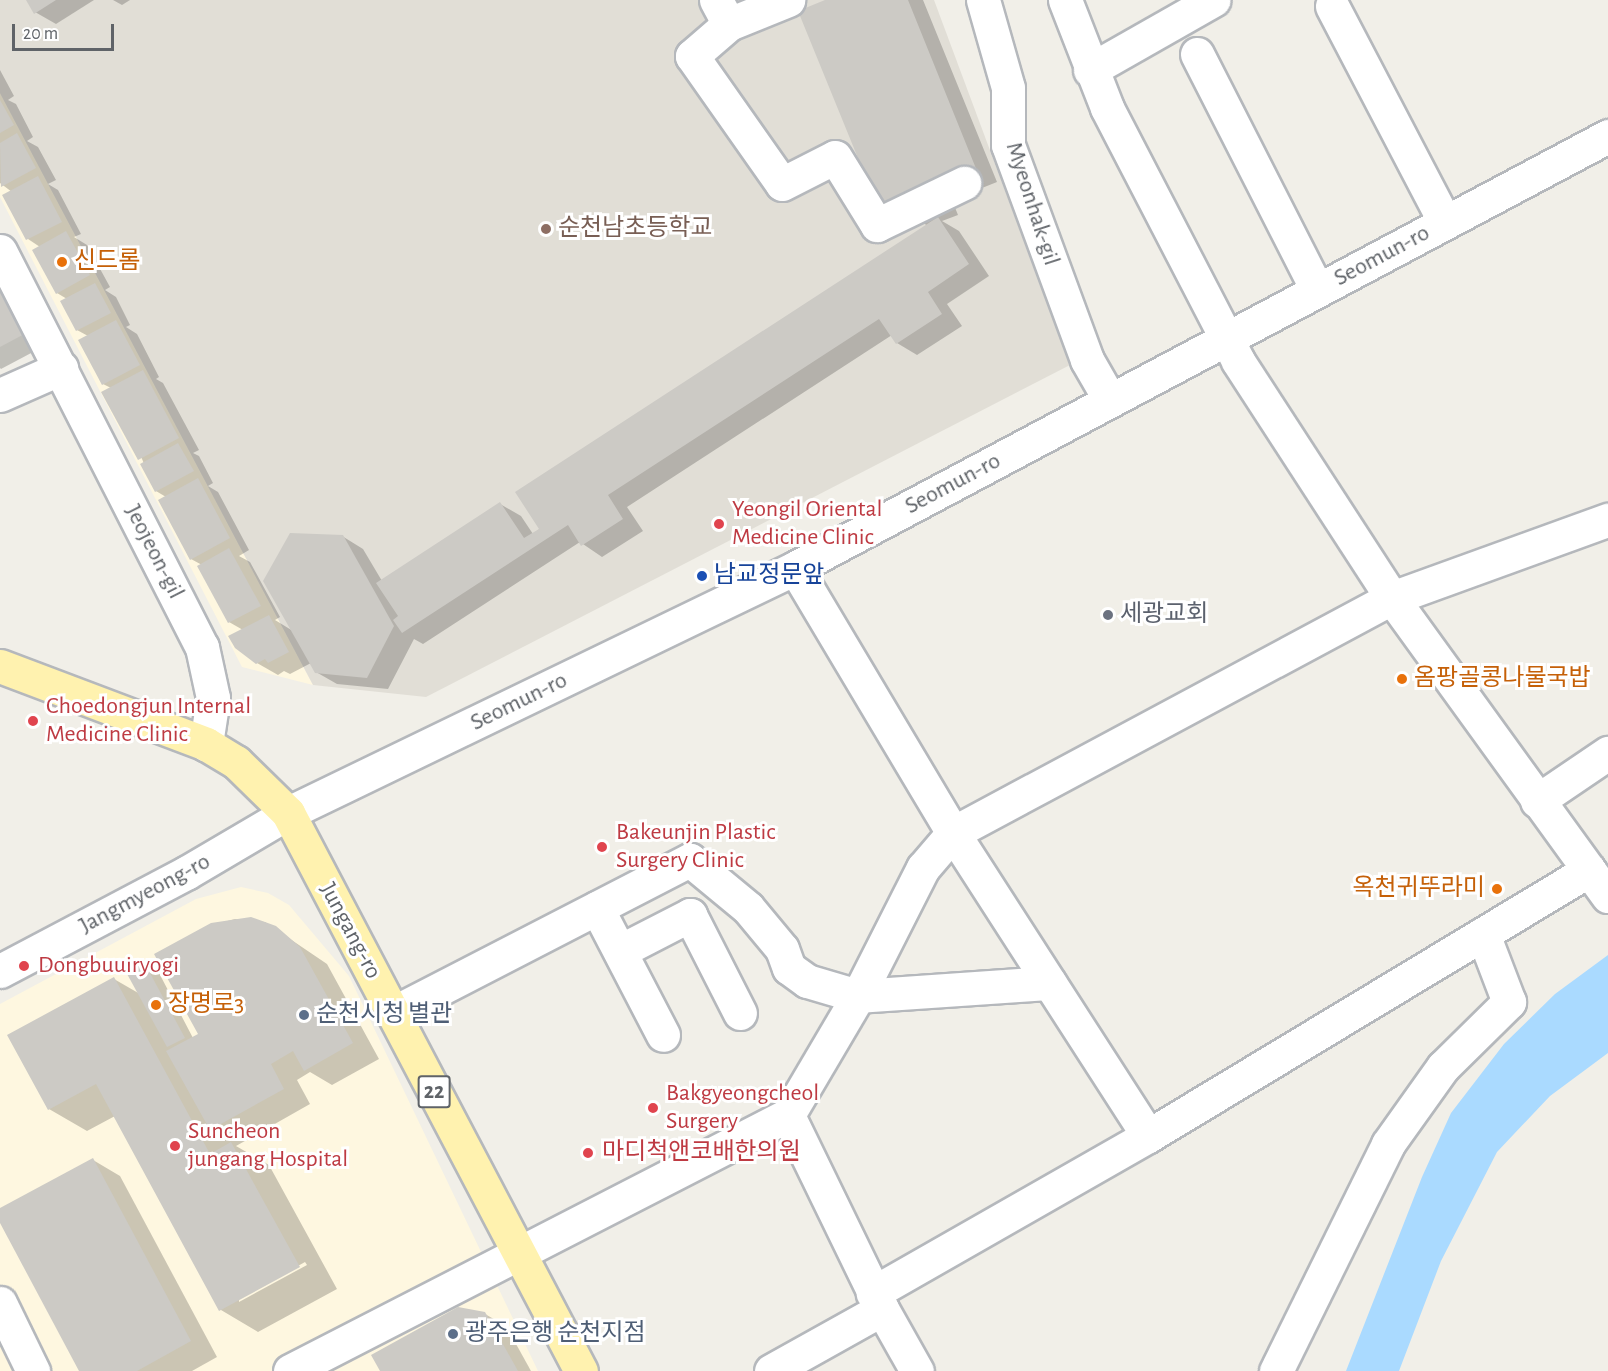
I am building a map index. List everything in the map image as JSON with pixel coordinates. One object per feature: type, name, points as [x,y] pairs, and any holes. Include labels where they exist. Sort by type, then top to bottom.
[{"type":"main road","name":"Jungang-ro","points":[[0,666],[206,744],[236,762],[288,813],[581,1371]]},
{"type":"street","points":[[788,0],[722,12],[692,56],[782,184],[835,157],[877,225],[964,183]]},
{"type":"street","name":"Myeonhak-gil","points":[[983,0],[1008,88],[1008,145],[1087,360],[1110,400]]},
{"type":"street","points":[[771,1371],[877,1301],[1483,934],[1598,883],[1392,598],[1226,339],[1090,70],[1065,0]]},
{"type":"street","points":[[1090,70],[1213,0]]},
{"type":"street","points":[[1332,6],[1445,222]]},
{"type":"street","points":[[1197,54],[1317,290]]},
{"type":"street","name":"Seomun-ro","points":[[288,813],[795,568],[1608,136]]},
{"type":"street","name":"Jeojeon-gil","points":[[0,251],[202,646],[213,698],[206,744]]},
{"type":"street","points":[[0,394],[61,368]]},
{"type":"street","points":[[290,1371],[788,1115],[858,996],[923,868],[953,833],[1392,598],[1608,520]]},
{"type":"street","points":[[795,568],[953,833],[1149,1136]]},
{"type":"street","points":[[1537,801],[1608,753]]},
{"type":"street","name":"Jangmyeong-ro","points":[[0,971],[186,873],[288,813]]},
{"type":"street","points":[[393,1013],[690,860],[748,908],[782,950],[789,968],[807,981],[858,996],[1050,983]]},
{"type":"street","points":[[597,908],[663,1035]]},
{"type":"street","points":[[620,951],[690,915],[740,1013]]},
{"type":"street","points":[[1276,1371],[1395,1134],[1443,1067],[1509,1002],[1483,934]]},
{"type":"street","points":[[788,1115],[877,1301],[917,1371]]},
{"type":"street","points":[[0,1303],[33,1371]]},
{"type":"shaded area","name":"순천남초등학교","points":[[0,0],[934,0],[1070,365],[426,697],[313,685],[0,93]]},
{"type":"shaded area","points":[[0,93],[313,685],[242,667],[0,197]]},
{"type":"shaded area","points":[[241,887],[268,893],[289,905],[349,976],[538,1371],[0,1371],[0,1004],[196,899]]},
{"type":"water","points":[[1608,955],[1608,1053],[1550,1096],[1497,1152],[1441,1261],[1399,1371],[1346,1371],[1422,1177],[1451,1113],[1504,1044],[1555,994]]},
{"type":"building","points":[[26,0],[56,0],[34,14]]},
{"type":"building","points":[[825,0],[908,0],[977,171],[932,188],[882,217],[798,11]]},
{"type":"building","points":[[0,100],[14,125],[0,133]]},
{"type":"building","points":[[17,133],[36,168],[1,187],[0,143]]},
{"type":"building","points":[[38,176],[62,222],[26,240],[2,195]]},
{"type":"building","points":[[938,217],[969,264],[928,292],[942,314],[896,344],[879,319],[608,495],[623,519],[581,546],[568,525],[402,633],[393,620],[398,616],[376,583],[500,502],[524,538],[539,529],[515,492]]},
{"type":"building","points":[[66,231],[90,275],[56,294],[32,250]]},
{"type":"building","points":[[0,275],[30,331],[0,347]]},
{"type":"building","points":[[95,283],[111,313],[76,331],[60,301]]},
{"type":"building","points":[[116,320],[140,365],[102,385],[78,340]]},
{"type":"building","points":[[143,370],[179,438],[138,460],[101,392]]},
{"type":"building","points":[[178,443],[194,471],[155,492],[140,464]]},
{"type":"building","points":[[198,478],[230,538],[190,560],[158,500]]},
{"type":"building","points":[[290,533],[343,535],[394,626],[367,678],[315,673],[263,581]]},
{"type":"building","points":[[229,548],[261,606],[228,623],[197,566]]},
{"type":"building","points":[[269,615],[289,652],[268,663],[265,659],[256,664],[235,648],[228,636]]},
{"type":"building","points":[[251,917],[276,926],[300,947],[353,1043],[304,1071],[293,1051],[271,1064],[284,1089],[210,1130],[166,1051],[198,1034],[154,954],[211,923]]},
{"type":"building","name":"장명로3","points":[[144,962],[185,1038],[167,1047],[126,972]]},
{"type":"building","points":[[114,977],[210,1154],[231,1142],[300,1267],[219,1311],[96,1084],[48,1110],[7,1035]]},
{"type":"building","points":[[93,1158],[191,1341],[137,1371],[79,1371],[0,1223],[0,1208]]},
{"type":"building","name":"광주은행 순천지점","points":[[458,1307],[485,1312],[518,1371],[380,1371],[371,1355]]},
{"type":"place","name":"순천남초등학교","points":[[546,229]]},
{"type":"place","name":"신드롬","points":[[62,262]]},
{"type":"place","name":"Yeongil Oriental Medicine Clinic","points":[[719,524]]},
{"type":"place","name":"남교정문앞","points":[[702,576]]},
{"type":"place","name":"세광교회","points":[[1108,615]]},
{"type":"place","name":"옴팡골콩나물국밥","points":[[1402,679]]},
{"type":"place","name":"Choedongjun Internal Medicine Clinic","points":[[33,721]]},
{"type":"place","name":"Bakeunjin Plastic Surgery Clinic","points":[[602,847]]},
{"type":"place","name":"옥천귀뚜라미","points":[[1497,889]]},
{"type":"place","name":"Dongbuuiryogi","points":[[24,966]]},
{"type":"place","name":"장명로3","points":[[156,1005]]},
{"type":"place","name":"순천시청 별관","points":[[304,1015]]},
{"type":"place","name":"Bakgyeongcheol Surgery","points":[[653,1108]]},
{"type":"place","name":"Suncheon jungang Hospital","points":[[175,1146]]},
{"type":"place","name":"마디척앤코배한의원","points":[[588,1153]]},
{"type":"place","name":"광주은행 순천지점","points":[[453,1334]]}]
